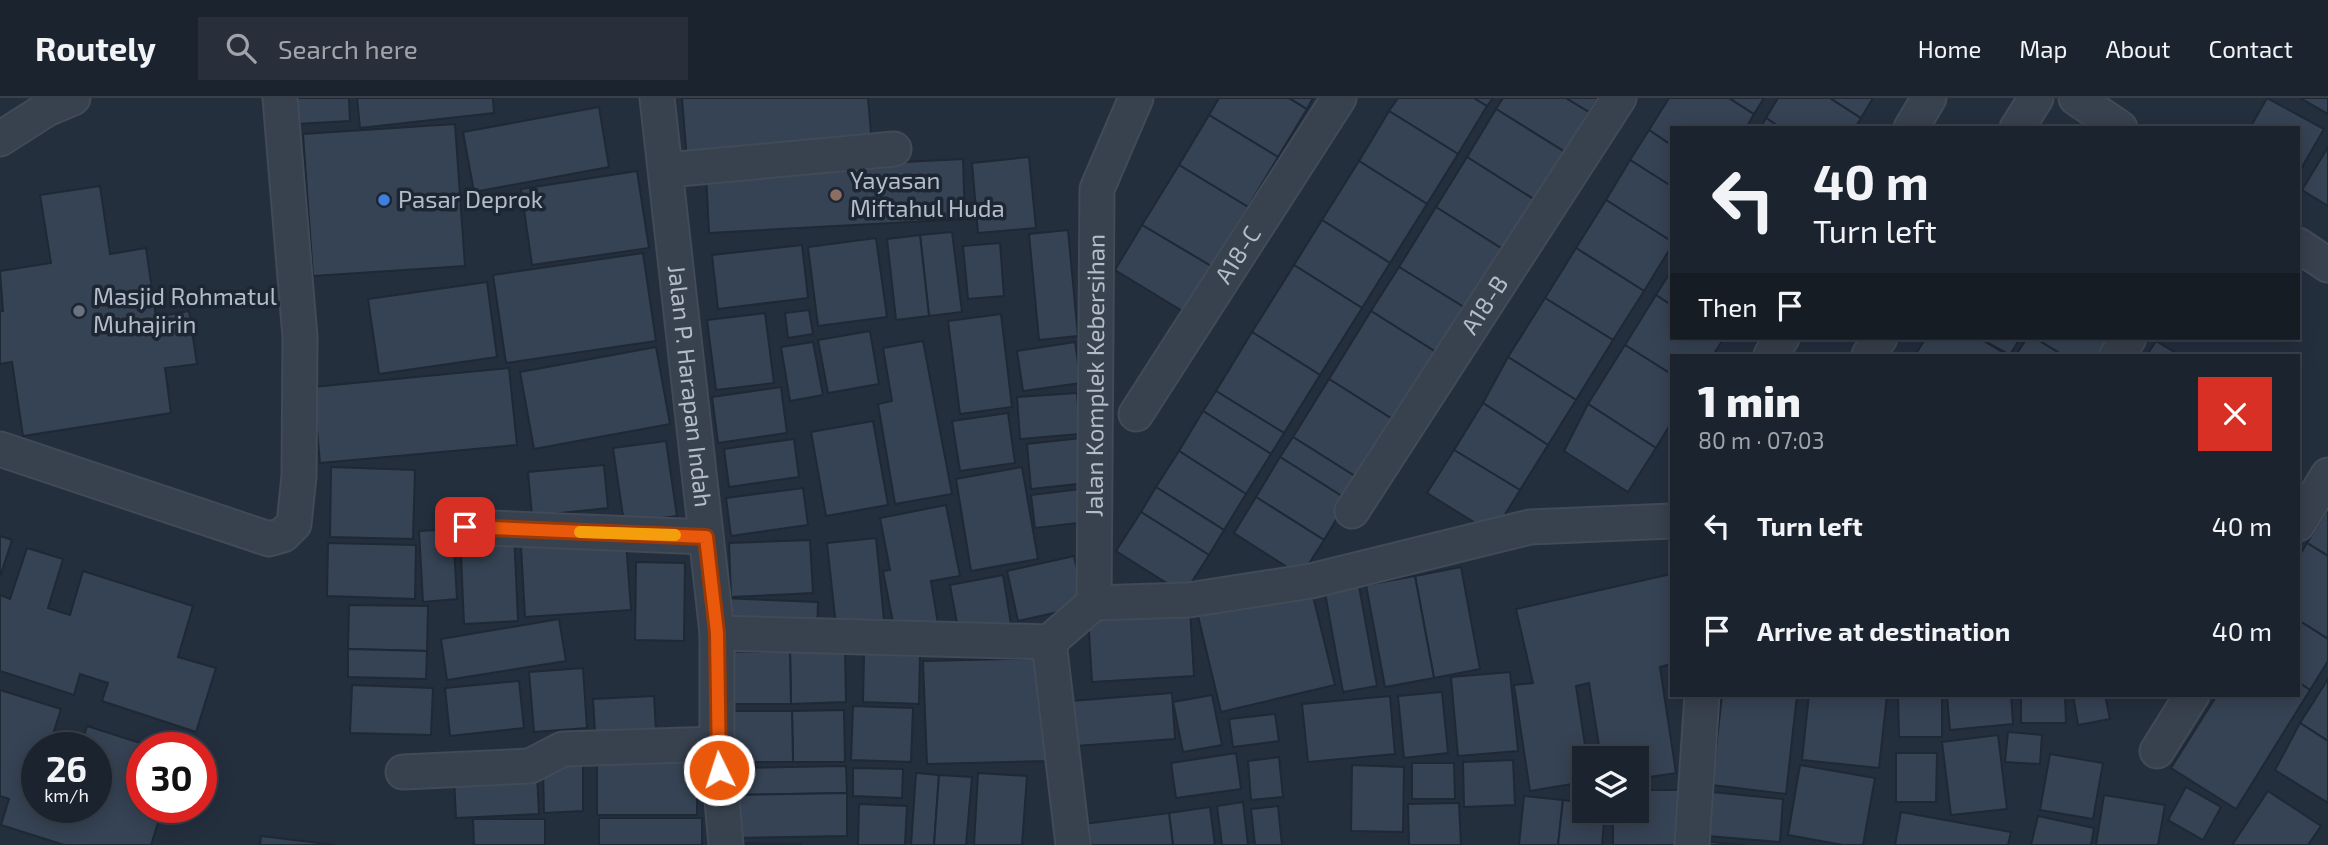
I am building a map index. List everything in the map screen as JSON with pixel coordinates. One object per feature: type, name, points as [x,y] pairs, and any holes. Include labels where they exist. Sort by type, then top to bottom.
[{"type":"street","points":[[0,139],[47,109],[73,98]]},
{"type":"street","points":[[0,449],[269,539],[283,535],[294,524],[299,476],[300,337],[280,98]]},
{"type":"street","name":"Jalan P. Harapan Indah","points":[[657,98],[668,170],[717,633],[717,744],[726,845]]},
{"type":"street","name":"Jalan Komplek Kebersihan","points":[[1094,603],[1097,189],[1136,98]]},
{"type":"street","name":"A18-C","points":[[1136,414],[1339,98]]},
{"type":"street","name":"A18-B","points":[[1352,511],[1619,98]]},
{"type":"street","points":[[1912,126],[1929,98]]},
{"type":"street","points":[[2018,126],[2036,98]]},
{"type":"street","points":[[2076,98],[2117,126]]},
{"type":"street","points":[[668,170],[894,149]]},
{"type":"street","points":[[2300,246],[2328,265]]},
{"type":"street","points":[[2300,521],[2328,475]]},
{"type":"street","points":[[717,633],[1049,642],[1094,603],[1189,600],[1311,581],[1530,527],[1670,521]]},
{"type":"street","points":[[465,527],[706,537]]},
{"type":"street","points":[[1049,642],[1073,845]]},
{"type":"street","points":[[1692,845],[1702,697]]},
{"type":"street","points":[[2157,751],[2191,697]]},
{"type":"street","points":[[403,772],[530,766],[563,749],[717,744]]},
{"type":"building","points":[[295,98],[349,98],[350,121],[296,124]]},
{"type":"building","points":[[357,98],[493,98],[494,113],[360,128]]},
{"type":"building","points":[[682,98],[868,98],[872,145],[687,160]]},
{"type":"building","points":[[1219,98],[1289,98],[1307,109],[1278,157],[1209,115]]},
{"type":"building","points":[[1289,98],[1313,98],[1307,109]]},
{"type":"building","points":[[1398,98],[1474,98],[1487,106],[1458,154],[1389,111]]},
{"type":"building","points":[[1474,98],[1493,98],[1487,106]]},
{"type":"building","points":[[1503,98],[1566,98],[1589,112],[1565,152],[1496,109]]},
{"type":"building","points":[[1566,98],[1598,98],[1589,112]]},
{"type":"building","points":[[1669,98],[1729,98],[1754,114],[1747,126],[1670,126],[1670,144],[1649,130]]},
{"type":"building","points":[[1729,98],[1764,98],[1754,114]]},
{"type":"building","points":[[1778,98],[1830,98],[1861,118],[1856,126],[1778,126],[1766,118]]},
{"type":"building","points":[[1830,98],[1873,98],[1861,118]]},
{"type":"building","points":[[2267,98],[2324,129],[2300,171],[2300,126],[2251,126]]},
{"type":"building","points":[[2300,98],[2328,98],[2328,114]]},
{"type":"building","points":[[599,107],[609,167],[474,192],[463,132]]},
{"type":"building","points":[[1496,109],[1565,152],[1535,200],[1467,157]]},
{"type":"building","points":[[1389,111],[1458,154],[1427,204],[1359,161]]},
{"type":"building","points":[[1209,115],[1278,157],[1248,207],[1179,165]]},
{"type":"building","points":[[1766,118],[1778,126],[1761,126]]},
{"type":"building","name":"Pasar Deprok","points":[[455,124],[465,266],[313,276],[303,134]]},
{"type":"building","points":[[1649,130],[1670,144],[1670,185],[1630,160]]},
{"type":"building","points":[[2328,147],[2328,206],[2302,190]]},
{"type":"building","points":[[1029,157],[1036,228],[978,233],[972,163]]},
{"type":"building","points":[[1467,157],[1535,200],[1504,250],[1436,207]]},
{"type":"building","name":"Yayasan Miftahul Huda","points":[[963,159],[965,219],[709,233],[706,172]]},
{"type":"building","points":[[1630,160],[1670,185],[1670,240],[1606,200]]},
{"type":"building","points":[[1359,161],[1427,204],[1390,263],[1322,220]]},
{"type":"building","points":[[1179,165],[1248,207],[1211,266],[1142,225]]},
{"type":"building","points":[[637,171],[649,248],[532,265],[521,189]]},
{"type":"building","name":"Masjid Rohmatul Muhajirin","points":[[100,186],[110,254],[146,248],[156,317],[189,311],[197,364],[165,368],[171,413],[23,436],[12,362],[0,364],[0,311],[3,311],[0,271],[51,263],[40,195]]},
{"type":"building","points":[[1606,200],[1670,240],[1670,249],[1644,291],[1576,248]]},
{"type":"building","points":[[1436,207],[1504,250],[1467,309],[1399,267]]},
{"type":"building","points":[[1322,220],[1390,263],[1362,308],[1294,265]]},
{"type":"building","points":[[1142,225],[1211,266],[1184,312],[1115,270]]},
{"type":"building","points":[[1068,230],[1078,336],[1039,340],[1029,234]]},
{"type":"building","points":[[952,232],[962,312],[929,316],[920,235]]},
{"type":"building","points":[[920,235],[929,316],[896,320],[887,239]]},
{"type":"building","points":[[876,238],[887,317],[818,326],[808,247]]},
{"type":"building","points":[[1000,243],[1004,296],[968,299],[963,246]]},
{"type":"building","points":[[802,245],[808,298],[718,309],[712,255]]},
{"type":"building","points":[[1576,248],[1644,291],[1613,340],[1545,298]]},
{"type":"building","points":[[643,253],[656,341],[506,363],[493,275]]},
{"type":"building","points":[[1294,265],[1362,308],[1320,375],[1252,332]]},
{"type":"building","points":[[1399,267],[1467,309],[1439,354],[1371,311]]},
{"type":"building","points":[[1670,273],[1670,304],[1656,295]]},
{"type":"building","points":[[487,282],[497,357],[379,374],[368,299]]},
{"type":"building","points":[[1656,295],[1670,304],[1670,340],[1723,340],[1714,354],[1670,354],[1670,373],[1625,345]]},
{"type":"building","points":[[1545,298],[1613,340],[1576,400],[1508,357]]},
{"type":"building","points":[[809,310],[813,334],[788,338],[785,313]]},
{"type":"building","points":[[1371,311],[1439,354],[1397,422],[1329,379]]},
{"type":"building","points":[[765,313],[774,383],[716,390],[707,320]]},
{"type":"building","points":[[1001,314],[1012,407],[960,414],[948,321]]},
{"type":"building","points":[[870,331],[879,384],[828,393],[818,340]]},
{"type":"building","points":[[1252,332],[1320,375],[1284,433],[1216,391]]},
{"type":"building","points":[[1925,340],[1982,340],[2005,354],[1916,354]]},
{"type":"building","points":[[1983,340],[2019,340],[2008,354]]},
{"type":"building","points":[[2026,340],[2038,340],[2061,354],[2017,354]]},
{"type":"building","points":[[2038,340],[2121,340],[2112,354],[2061,354]]},
{"type":"building","points":[[923,341],[952,494],[895,504],[878,404],[892,401],[883,348]]},
{"type":"building","points":[[2156,341],[2177,354],[2148,354]]},
{"type":"building","points":[[813,342],[823,395],[790,401],[781,347]]},
{"type":"building","points":[[1075,342],[1081,383],[1023,391],[1017,351]]},
{"type":"building","points":[[1625,345],[1670,373],[1670,425],[1656,448],[1588,404]]},
{"type":"building","points":[[656,347],[670,424],[534,449],[520,372]]},
{"type":"building","points":[[1508,357],[1576,400],[1548,445],[1483,403]]},
{"type":"building","points":[[509,368],[517,445],[320,463],[313,387]]},
{"type":"building","points":[[1329,379],[1397,422],[1361,480],[1293,437]]},
{"type":"building","points":[[781,387],[787,433],[718,443],[712,397]]},
{"type":"building","points":[[1216,391],[1284,433],[1271,454],[1203,411]]},
{"type":"building","points":[[1077,393],[1080,434],[1020,439],[1017,397]]},
{"type":"building","points":[[1483,403],[1548,445],[1520,490],[1454,450]]},
{"type":"building","points":[[1588,404],[1656,448],[1628,492],[1564,451]]},
{"type":"building","points":[[1203,411],[1271,454],[1246,494],[1179,451]]},
{"type":"building","points":[[1008,413],[1015,463],[960,471],[952,421]]},
{"type":"building","points":[[873,421],[888,505],[826,516],[811,432]]},
{"type":"building","points":[[1293,437],[1361,480],[1348,500],[1280,457]]},
{"type":"building","points":[[1081,438],[1087,483],[1031,489],[1027,444]]},
{"type":"building","points":[[794,439],[799,477],[729,487],[724,449]]},
{"type":"building","points":[[666,441],[677,516],[624,523],[613,448]]},
{"type":"building","points":[[1454,450],[1520,490],[1493,534],[1427,493]]},
{"type":"building","points":[[1179,451],[1246,494],[1224,530],[1156,487]]},
{"type":"building","points":[[1280,457],[1348,500],[1324,540],[1256,497]]},
{"type":"building","points":[[604,465],[608,508],[532,516],[528,472]]},
{"type":"building","points":[[331,467],[415,470],[413,539],[330,537]]},
{"type":"building","points":[[1022,467],[1038,559],[971,571],[956,479]]},
{"type":"building","points":[[1156,487],[1224,530],[1209,555],[1141,512]]},
{"type":"building","points":[[803,488],[808,525],[731,536],[726,498]]},
{"type":"building","points":[[1081,489],[1086,522],[1035,528],[1031,495]]},
{"type":"building","points":[[1256,497],[1324,540],[1301,576],[1234,533]]},
{"type":"building","points":[[946,505],[960,576],[931,581],[938,624],[895,633],[883,571],[890,570],[880,518]]},
{"type":"building","points":[[2328,509],[2328,556],[2307,543]]},
{"type":"building","points":[[1141,512],[1209,555],[1184,594],[1116,551]]},
{"type":"building","points":[[453,529],[457,599],[423,602],[419,531]]},
{"type":"building","points":[[514,531],[518,621],[464,624],[460,534]]},
{"type":"building","points":[[0,536],[12,540],[0,577]]},
{"type":"building","points":[[876,538],[885,630],[837,635],[827,543]]},
{"type":"building","points":[[810,540],[813,593],[731,597],[729,543]]},
{"type":"building","points":[[626,541],[631,610],[525,617],[521,547]]},
{"type":"building","points":[[328,543],[416,545],[415,599],[327,596]]},
{"type":"building","points":[[2307,543],[2328,556],[2328,639],[2300,621],[2300,555]]},
{"type":"building","points":[[27,548],[63,559],[48,608],[70,615],[83,571],[193,606],[178,657],[216,668],[196,732],[102,701],[108,683],[80,674],[74,695],[0,671],[0,595],[10,599]]},
{"type":"building","points":[[1074,556],[1085,606],[1018,621],[1007,571]]},
{"type":"building","points":[[636,562],[685,563],[684,641],[635,640]]},
{"type":"building","points":[[1461,567],[1480,669],[1434,678],[1415,576]]},
{"type":"building","points":[[1670,574],[1670,664],[1660,667],[1676,773],[1649,777],[1649,746],[1599,746],[1589,683],[1576,686],[1585,746],[1572,746],[1572,784],[1530,791],[1514,685],[1533,683],[1516,609]]},
{"type":"building","points":[[1003,575],[1011,624],[959,634],[950,585]]},
{"type":"building","points":[[1415,576],[1434,678],[1385,687],[1366,585]]},
{"type":"building","points":[[1359,586],[1377,686],[1343,692],[1325,593]]},
{"type":"building","points":[[1311,588],[1335,685],[1221,712],[1198,616]]},
{"type":"building","points":[[721,598],[818,602],[817,634],[720,630]]},
{"type":"building","points":[[349,605],[428,606],[427,651],[348,649]]},
{"type":"building","points":[[1190,609],[1194,676],[1092,682],[1088,615]]},
{"type":"building","points":[[559,619],[566,661],[447,680],[441,639]]},
{"type":"building","points":[[2300,621],[2328,639],[2328,661],[2310,690],[2300,683]]},
{"type":"building","points":[[348,649],[427,651],[426,679],[348,677]]},
{"type":"building","points":[[845,650],[846,702],[791,704],[790,651]]},
{"type":"building","points":[[790,651],[791,704],[725,704],[724,652]]},
{"type":"building","points":[[864,653],[920,654],[919,704],[863,702]]},
{"type":"building","points":[[1046,658],[1049,761],[927,764],[923,661]]},
{"type":"building","points":[[583,668],[587,728],[534,732],[529,672]]},
{"type":"building","points":[[1510,672],[1518,751],[1458,756],[1451,677]]},
{"type":"building","points":[[2328,679],[2328,741],[2300,723]]},
{"type":"building","points":[[519,681],[524,728],[450,736],[445,688]]},
{"type":"building","points":[[2300,683],[2310,690],[2236,809],[2171,768],[2216,697],[2300,697]]},
{"type":"building","points":[[352,685],[433,688],[431,735],[350,733]]},
{"type":"building","points":[[0,690],[61,709],[54,732],[21,732],[21,823],[112,823],[112,734],[126,738],[126,823],[158,823],[151,845],[64,845],[1,825],[9,799],[0,796]]},
{"type":"building","points":[[1442,692],[1448,753],[1404,758],[1398,696]]},
{"type":"building","points":[[1172,693],[1175,739],[1075,746],[1071,701]]},
{"type":"building","points":[[1212,695],[1222,745],[1183,752],[1173,702]]},
{"type":"building","points":[[654,696],[656,730],[595,733],[593,699]]},
{"type":"building","points":[[1390,696],[1395,754],[1308,762],[1302,704]]},
{"type":"building","points":[[1722,697],[1797,697],[1786,794],[1712,785]]},
{"type":"building","points":[[1809,697],[1887,697],[1879,768],[1802,760]]},
{"type":"building","points":[[1898,697],[1942,697],[1942,737],[1899,737]]},
{"type":"building","points":[[1947,697],[2011,697],[2013,724],[1950,730]]},
{"type":"building","points":[[2021,697],[2065,697],[2066,723],[2021,723]]},
{"type":"building","points":[[2073,697],[2105,697],[2110,719],[2078,725]]},
{"type":"building","points":[[853,706],[913,708],[911,762],[851,760]]},
{"type":"building","points":[[844,710],[845,762],[793,762],[792,711]]},
{"type":"building","points":[[728,711],[792,711],[793,762],[729,762]]},
{"type":"building","points":[[1275,714],[1279,741],[1233,747],[1229,719]]},
{"type":"building","points":[[2300,723],[2328,741],[2328,803],[2275,770]]},
{"type":"building","points":[[87,726],[106,732],[85,732]]},
{"type":"building","points":[[2008,732],[2042,735],[2040,764],[2005,762]]},
{"type":"building","points":[[1998,735],[2007,809],[1951,815],[1942,742]]},
{"type":"building","points":[[697,750],[697,815],[597,815],[597,762]]},
{"type":"building","points":[[1236,753],[1241,789],[1176,798],[1171,763]]},
{"type":"building","points":[[1896,753],[1937,753],[1936,802],[1896,802]]},
{"type":"building","points":[[2050,754],[2103,763],[2093,819],[2040,810]]},
{"type":"building","points":[[1279,757],[1283,797],[1251,800],[1248,761]]},
{"type":"building","points":[[583,758],[583,811],[544,813],[543,768]]},
{"type":"building","points":[[1513,760],[1515,805],[1464,807],[1463,762]]},
{"type":"building","points":[[1412,763],[1454,763],[1455,799],[1412,799]]},
{"type":"building","points":[[1352,765],[1404,767],[1403,832],[1351,831]]},
{"type":"building","points":[[1800,765],[1875,778],[1863,845],[1843,845],[1788,835]]},
{"type":"building","points":[[846,766],[847,793],[731,795],[731,768]]},
{"type":"building","points":[[853,768],[903,769],[902,798],[853,796]]},
{"type":"building","points":[[916,773],[939,775],[934,845],[911,845]]},
{"type":"building","points":[[978,773],[1027,776],[1022,845],[974,845]]},
{"type":"building","points":[[537,774],[539,814],[456,818],[454,778]]},
{"type":"building","points":[[939,775],[972,777],[966,845],[934,845]]},
{"type":"building","points":[[2186,787],[2221,807],[2203,840],[2168,820]]},
{"type":"building","points":[[1649,790],[1689,790],[1689,845],[1613,845],[1613,823],[1649,823]]},
{"type":"building","points":[[2268,791],[2321,826],[2308,845],[2232,845]]},
{"type":"building","points":[[1711,792],[1783,799],[1780,842],[1707,836]]},
{"type":"building","points":[[847,793],[847,836],[732,838],[731,795]]},
{"type":"building","points":[[2104,795],[2165,805],[2158,845],[2096,845]]},
{"type":"building","points":[[1524,796],[1563,800],[1558,845],[1519,845]]},
{"type":"building","points":[[1563,800],[1572,801],[1572,823],[1604,823],[1602,845],[1558,845]]},
{"type":"building","points":[[1243,802],[1248,845],[1222,845],[1217,806]]},
{"type":"building","points":[[1459,803],[1461,845],[1409,845],[1408,804]]},
{"type":"building","points":[[859,804],[907,806],[905,845],[858,845]]},
{"type":"building","points":[[1278,806],[1282,845],[1255,845],[1251,809]]},
{"type":"building","points":[[1210,807],[1215,845],[1173,845],[1169,813]]},
{"type":"building","points":[[1901,812],[2011,832],[2008,845],[1895,845]]},
{"type":"building","points":[[1169,813],[1173,845],[1087,845],[1084,824]]},
{"type":"building","points":[[2038,816],[2094,828],[2091,845],[2031,845]]},
{"type":"building","points":[[599,818],[702,818],[702,845],[599,845]]},
{"type":"building","points":[[473,819],[545,819],[545,845],[474,845]]},
{"type":"building","points":[[261,836],[335,845],[260,845]]},
{"type":"building","points":[[1700,841],[1745,845],[1700,845]]},
{"type":"building","points":[[736,843],[802,844],[736,845]]},
{"type":"slow traffic","points":[[580,532],[675,535]]},
{"type":"place","name":"Yayasan Miftahul Huda","points":[[836,195]]},
{"type":"place","name":"Pasar Deprok","points":[[384,200]]},
{"type":"place","name":"Masjid Rohmatul Muhajirin","points":[[79,311]]},
{"type":"route","points":[[465,527],[706,537],[717,633],[719,770]]}]
